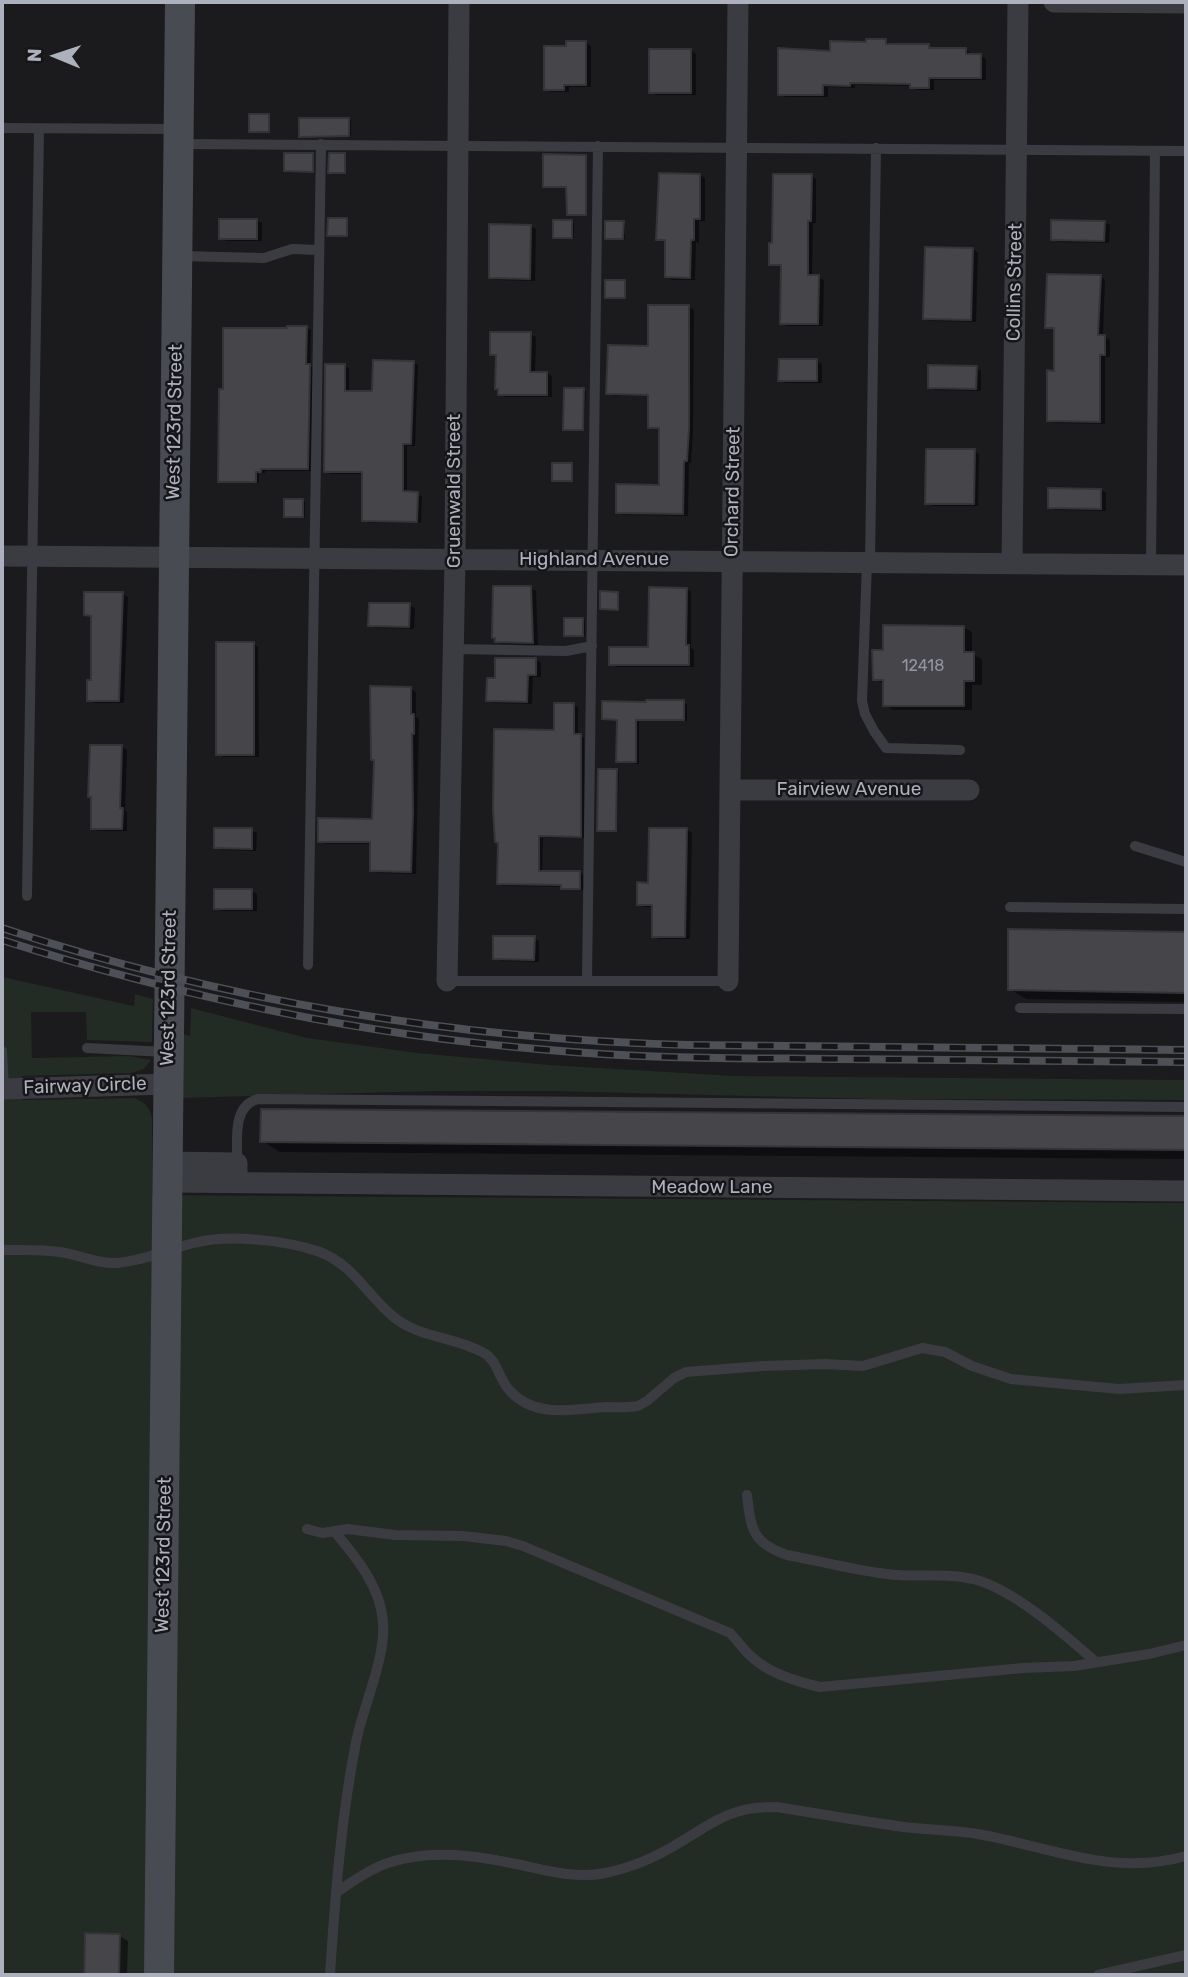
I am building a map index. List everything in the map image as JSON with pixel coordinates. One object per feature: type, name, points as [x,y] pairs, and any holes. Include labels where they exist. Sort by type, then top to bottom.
[{"type":"street","name":"West 123rd Street","points":[[159,1975],[180,2]]},
{"type":"street","name":"Gruenwald Street","points":[[447,981],[455,559],[459,2]]},
{"type":"street","name":"Orchard Street","points":[[728,981],[738,2]]},
{"type":"street","name":"Collins Street","points":[[1012,563],[1018,2]]},
{"type":"street","points":[[1054,2],[1186,3]]},
{"type":"street","name":"Highland Avenue","points":[[2,556],[1186,565]]},
{"type":"street","name":"Fairview Avenue","points":[[730,790],[969,790]]},
{"type":"street","name":"Fairway Circle","points":[[3,1089],[169,1084]]},
{"type":"street","name":"Meadow Lane","points":[[168,1172],[1186,1191]]},
{"type":"lane","points":[[2,128],[321,144],[1186,151]]},
{"type":"lane","points":[[27,896],[34,556],[38,129]]},
{"type":"lane","points":[[308,965],[321,144]]},
{"type":"lane","points":[[587,981],[598,146]]},
{"type":"lane","points":[[876,148],[869,562],[862,701],[874,732],[887,748],[960,750]]},
{"type":"lane","points":[[1151,564],[1155,151]]},
{"type":"lane","points":[[177,256],[264,258],[292,249],[320,250]]},
{"type":"lane","points":[[453,649],[566,651],[592,646]]},
{"type":"lane","points":[[1135,846],[1186,862]]},
{"type":"lane","points":[[1010,907],[1186,909]]},
{"type":"lane","points":[[447,981],[728,981]]},
{"type":"lane","points":[[1020,1008],[1186,1009]]},
{"type":"lane","points":[[87,1048],[169,1052]]},
{"type":"lane","points":[[2,1051],[3,1089]]},
{"type":"lane","points":[[237,1173],[240,1115],[246,1104],[258,1099],[1186,1107]]},
{"type":"lane","points":[[2,1250],[61,1252],[102,1263],[132,1262],[193,1243],[227,1239],[273,1242],[321,1253],[338,1261],[355,1275],[394,1317],[406,1325],[471,1347],[491,1357],[513,1395],[546,1410],[638,1406],[686,1372],[763,1366],[863,1366],[922,1348],[945,1352],[972,1366],[1010,1380],[1119,1390],[1186,1385]]},
{"type":"lane","points":[[747,1496],[752,1527],[762,1544],[771,1549],[787,1555],[888,1575],[934,1574],[977,1580],[1025,1606],[1096,1662]]},
{"type":"lane","points":[[307,1529],[322,1533],[348,1529],[395,1535],[486,1537],[523,1546],[730,1633],[765,1668],[804,1684],[820,1687],[1096,1662],[1186,1645]]},
{"type":"lane","points":[[330,1975],[349,1777],[356,1740],[380,1655],[384,1625],[381,1608],[364,1571],[334,1531]]},
{"type":"lane","points":[[337,1892],[386,1864],[429,1855],[491,1859],[580,1876],[602,1874],[650,1859],[721,1818],[758,1807],[777,1807],[895,1826],[976,1834],[1087,1859],[1122,1864],[1155,1863],[1186,1856]]},
{"type":"lane","points":[[1098,1975],[1186,1955]]},
{"type":"shaded area","points":[[2,977],[134,1006],[135,994],[153,999],[152,1042],[87,1040],[86,1012],[31,1012],[32,1058],[130,1056],[151,1060],[144,1069],[131,1073],[22,1076],[23,1100],[134,1098],[144,1103],[152,1118],[152,1195],[1186,1203],[1186,1975],[2,1975]]},
{"type":"shaded area","points":[[191,1008],[307,1038],[418,1053],[550,1065],[734,1076],[1186,1080],[1186,1100],[871,1099],[550,1091],[436,1091],[180,1098],[181,1033],[190,1036]]},
{"type":"building","points":[[866,39],[886,39],[886,44],[929,44],[929,48],[966,48],[966,54],[981,54],[981,78],[929,78],[929,88],[910,88],[910,84],[823,85],[823,95],[778,95],[778,48],[830,51],[830,41],[866,42]]},
{"type":"building","points":[[566,41],[586,41],[586,85],[564,85],[564,90],[544,90],[544,46],[566,46]]},
{"type":"building","points":[[649,49],[691,49],[691,93],[649,93]]},
{"type":"building","points":[[249,114],[269,114],[269,132],[249,132]]},
{"type":"building","points":[[299,118],[349,118],[349,136],[299,137]]},
{"type":"building","points":[[284,153],[313,153],[313,172],[284,171]]},
{"type":"building","points":[[329,153],[345,153],[345,173],[328,173]]},
{"type":"building","points":[[543,154],[586,155],[586,215],[567,215],[566,187],[543,187]]},
{"type":"building","points":[[659,173],[700,174],[700,219],[694,219],[690,278],[665,277],[665,240],[656,240]]},
{"type":"building","points":[[773,174],[812,174],[811,221],[808,221],[808,275],[819,275],[818,324],[780,324],[781,265],[769,265]]},
{"type":"building","points":[[328,218],[347,218],[347,236],[327,236]]},
{"type":"building","points":[[219,219],[257,219],[257,239],[219,239]]},
{"type":"building","points":[[553,220],[572,220],[572,238],[553,238]]},
{"type":"building","points":[[1051,220],[1105,221],[1104,241],[1051,240]]},
{"type":"building","points":[[605,221],[624,221],[623,239],[605,239]]},
{"type":"building","points":[[489,224],[531,225],[530,279],[489,278]]},
{"type":"building","points":[[925,247],[973,248],[971,320],[923,319]]},
{"type":"building","points":[[1047,274],[1101,275],[1098,335],[1105,335],[1105,355],[1100,355],[1100,422],[1047,421],[1047,370],[1054,371],[1054,328],[1045,328]]},
{"type":"building","points":[[605,280],[625,280],[625,298],[605,298]]},
{"type":"building","points":[[648,305],[689,305],[689,428],[687,461],[684,461],[683,514],[616,513],[616,484],[659,485],[659,428],[648,428],[648,395],[606,394],[608,345],[648,346]]},
{"type":"building","points":[[307,326],[306,364],[310,364],[308,469],[261,469],[261,472],[256,472],[256,482],[218,482],[223,328]]},
{"type":"building","points":[[490,332],[531,332],[530,372],[547,372],[547,395],[498,395],[498,389],[495,389],[496,355],[490,355]]},
{"type":"building","points":[[779,359],[817,359],[817,381],[778,381]]},
{"type":"building","points":[[373,360],[414,361],[411,444],[403,444],[403,491],[418,492],[417,522],[362,521],[362,472],[324,472],[325,364],[345,364],[345,391],[372,391]]},
{"type":"building","points":[[928,365],[977,366],[976,389],[928,388]]},
{"type":"building","points":[[564,388],[584,388],[583,430],[563,430]]},
{"type":"building","points":[[926,449],[975,449],[974,504],[925,504]]},
{"type":"building","points":[[552,463],[572,463],[572,481],[552,481]]},
{"type":"building","points":[[1048,488],[1101,489],[1101,509],[1048,508]]},
{"type":"building","points":[[284,499],[303,499],[303,517],[284,517]]},
{"type":"building","points":[[493,586],[531,586],[533,643],[495,642],[495,638],[492,638]]},
{"type":"building","points":[[649,587],[687,588],[686,645],[689,645],[689,665],[609,665],[609,647],[648,647]]},
{"type":"building","points":[[600,591],[618,592],[618,610],[600,609]]},
{"type":"building","points":[[84,592],[123,592],[119,701],[87,701],[87,680],[91,680],[91,616],[84,615]]},
{"type":"building","points":[[369,603],[410,603],[409,627],[368,626]]},
{"type":"building","points":[[564,618],[583,618],[583,636],[564,636]]},
{"type":"building","points":[[883,625],[964,626],[964,652],[974,652],[974,681],[964,681],[964,706],[883,706],[883,680],[873,680],[872,650],[883,650]]},
{"type":"building","points":[[216,642],[254,642],[254,755],[216,755]]},
{"type":"building","points":[[495,658],[536,658],[536,675],[528,675],[527,702],[486,701],[487,678],[495,678]]},
{"type":"building","points":[[370,686],[411,687],[414,734],[411,872],[370,871],[370,842],[318,842],[318,818],[372,819],[374,760],[371,760]]},
{"type":"building","points":[[684,700],[684,720],[636,720],[636,762],[616,762],[617,720],[602,719],[602,701]]},
{"type":"building","points":[[554,703],[574,703],[574,734],[581,734],[581,837],[539,836],[539,871],[580,871],[580,889],[561,889],[561,885],[497,884],[498,843],[495,842],[493,810],[494,729],[554,730]]},
{"type":"building","points":[[90,745],[122,745],[122,829],[91,829],[91,797],[88,797]]},
{"type":"building","points":[[598,769],[617,769],[616,831],[597,831]]},
{"type":"building","points":[[214,828],[252,828],[252,849],[214,848]]},
{"type":"building","points":[[649,828],[687,828],[685,937],[652,937],[652,905],[637,905],[637,882],[648,883]]},
{"type":"building","points":[[214,889],[252,889],[252,909],[214,909]]},
{"type":"building","points":[[1008,929],[1186,932],[1186,993],[1008,990]]},
{"type":"building","points":[[493,936],[535,936],[534,960],[493,959]]},
{"type":"building","points":[[261,1109],[1186,1116],[1186,1150],[260,1142]]},
{"type":"building","points":[[85,1933],[120,1934],[119,1975],[84,1975]]},
{"type":"railway","points":[[2,928],[86,954],[255,996],[427,1025],[514,1034],[689,1045],[1186,1050]]},
{"type":"railway","points":[[2,940],[136,979],[272,1011],[341,1024],[479,1043],[585,1053],[693,1058],[1186,1062]]}]
